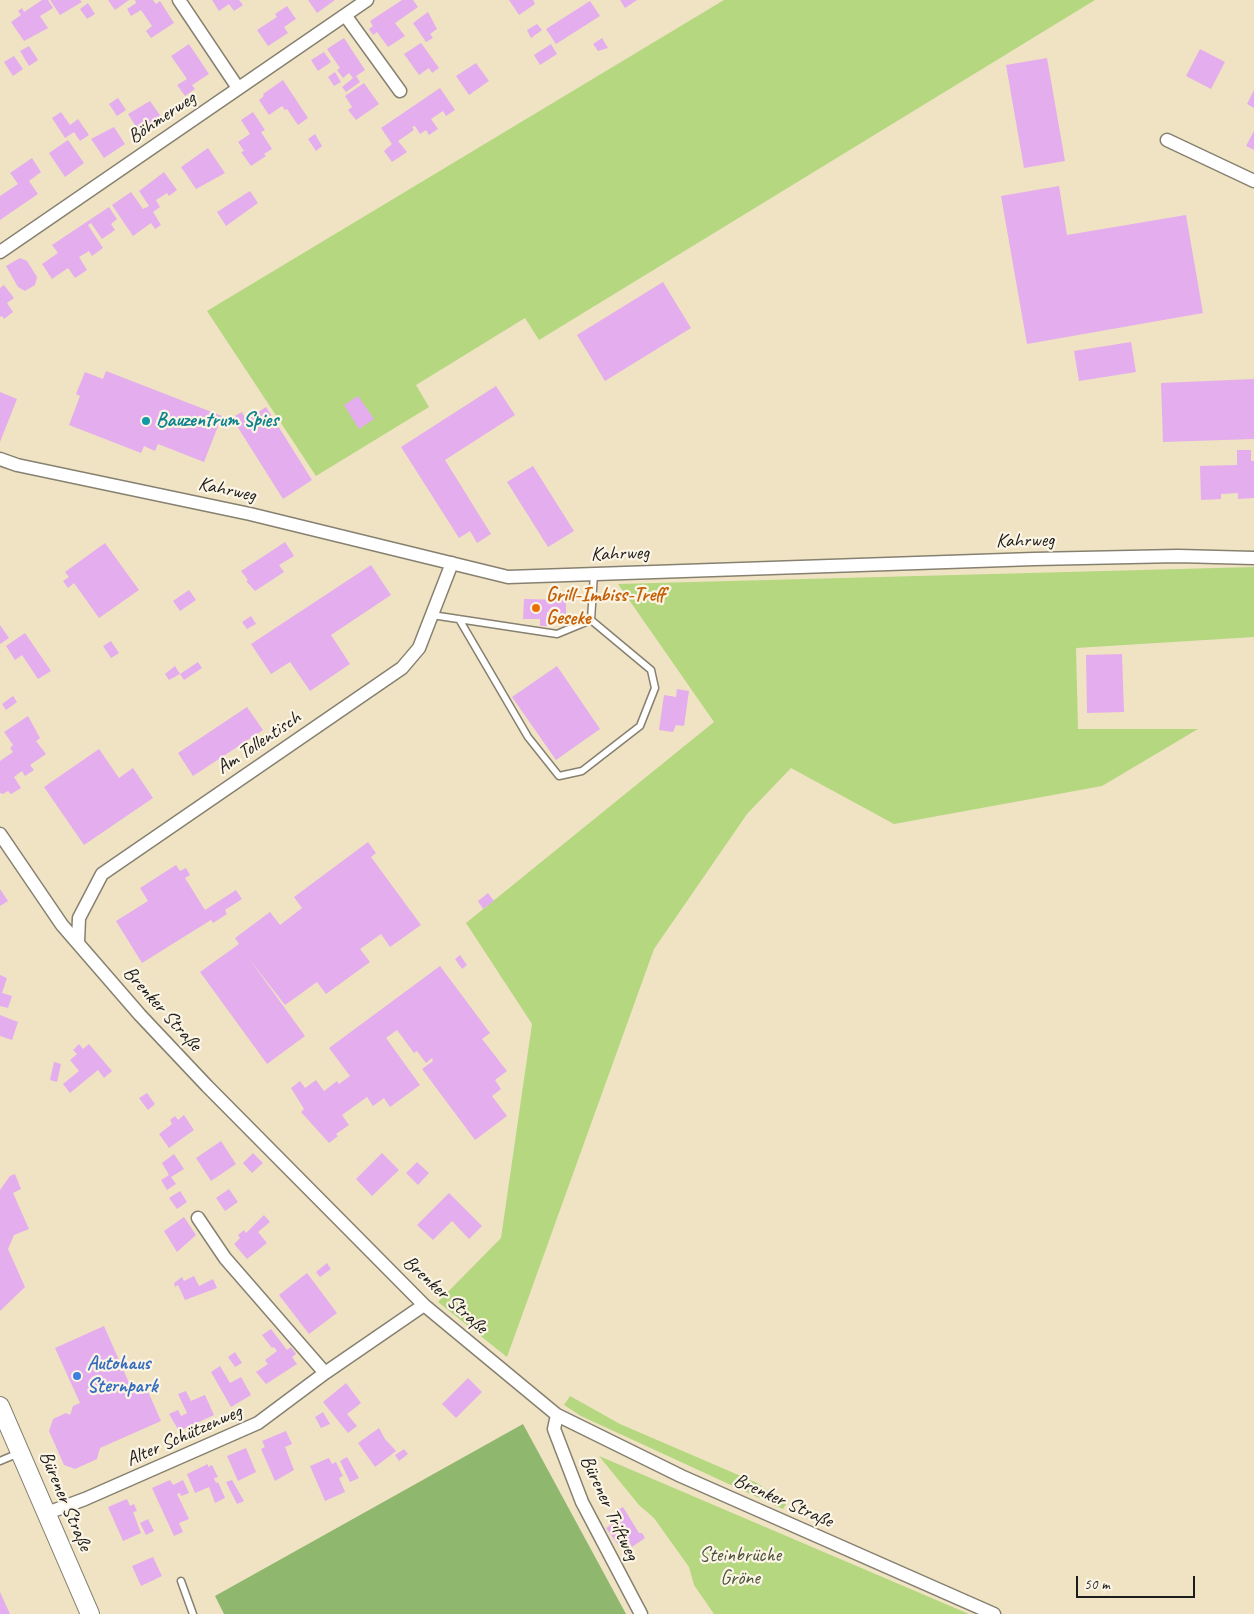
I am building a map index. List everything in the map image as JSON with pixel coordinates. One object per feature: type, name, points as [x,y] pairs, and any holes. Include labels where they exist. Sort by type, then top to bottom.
[{"type":"main road","name":"Bürener Straße","points":[[0,1406],[90,1614]]},
{"type":"street","points":[[179,0],[238,88]]},
{"type":"street","name":"Böhmerweg","points":[[0,252],[367,0]]},
{"type":"street","points":[[345,15],[400,90]]},
{"type":"street","points":[[1167,140],[1254,181]]},
{"type":"street","name":"Kahrweg","points":[[0,459],[17,465],[250,514],[508,577],[1034,559],[1178,556],[1254,558]]},
{"type":"street","name":"Am Tollentisch","points":[[78,942],[79,918],[102,874],[402,668],[419,648],[452,563]]},
{"type":"street","name":"Brenker Straße","points":[[0,834],[42,898],[140,1016],[206,1086],[424,1306],[557,1415],[681,1476],[994,1614]]},
{"type":"street","points":[[198,1218],[225,1258],[325,1373]]},
{"type":"street","name":"Alter Schützenweg","points":[[47,1513],[85,1500],[258,1423],[325,1373],[424,1306]]},
{"type":"street","name":"Bürener Triftweg","points":[[557,1415],[554,1429],[579,1493],[602,1543],[641,1614]]},
{"type":"lane","points":[[590,620],[594,574]]},
{"type":"lane","points":[[432,615],[557,634],[590,620]]},
{"type":"lane","points":[[459,620],[528,737],[559,776],[582,770],[640,726],[654,688],[652,670],[590,620]]},
{"type":"lane","points":[[0,1461],[20,1453]]},
{"type":"lane","points":[[181,1581],[194,1614]]},
{"type":"green space","points":[[724,0],[1095,0],[539,340],[525,318],[416,385],[429,407],[316,476],[207,311]]},
{"type":"green space","points":[[1254,567],[1254,637],[1076,648],[1078,729],[1198,729],[1102,786],[894,824],[791,768],[747,814],[654,949],[507,1357],[438,1302],[501,1238],[532,1024],[466,923],[714,722],[618,584]]},
{"type":"green space","points":[[570,1396],[620,1424],[757,1483],[786,1504],[783,1509],[581,1416],[564,1405]]},
{"type":"green space","points":[[523,1424],[626,1614],[224,1614],[215,1596]]},
{"type":"green space","name":"Steinbrüche Gröne","points":[[599,1456],[969,1614],[714,1614],[694,1585],[689,1567],[654,1518],[639,1505]]},
{"type":"building","points":[[42,0],[48,0],[53,8],[40,16],[48,28],[24,41],[11,22],[21,15],[18,11],[22,8],[24,12]]},
{"type":"building","points":[[50,0],[80,0],[82,2],[60,15]]},
{"type":"building","points":[[108,0],[129,0],[115,10]]},
{"type":"building","points":[[135,0],[153,0],[156,4],[160,1],[174,23],[151,38],[146,31],[152,26],[141,10],[131,16],[127,9],[136,3]]},
{"type":"building","points":[[212,0],[239,0],[243,5],[234,11],[229,4],[219,11]]},
{"type":"building","points":[[308,0],[335,0],[317,13]]},
{"type":"building","points":[[402,0],[413,0],[418,7],[395,23],[405,36],[388,47],[377,32],[373,35],[369,29],[373,26],[370,21]]},
{"type":"building","points":[[509,0],[533,0],[535,4],[519,15]]},
{"type":"building","points":[[620,0],[637,0],[625,8]]},
{"type":"building","points":[[590,1],[600,16],[556,44],[546,29]]},
{"type":"building","points":[[88,3],[95,14],[87,19],[80,9]]},
{"type":"building","points":[[287,6],[296,19],[284,27],[288,33],[268,46],[257,30],[277,17],[275,14]]},
{"type":"building","points":[[428,12],[437,29],[430,34],[433,38],[426,42],[413,23]]},
{"type":"building","points":[[537,24],[542,30],[531,38],[527,30]]},
{"type":"building","points":[[344,38],[365,70],[356,76],[360,82],[346,92],[342,87],[353,78],[349,73],[343,78],[337,70],[340,68],[327,49]]},
{"type":"building","points":[[602,38],[608,48],[598,51],[593,44]]},
{"type":"building","points":[[421,43],[439,68],[432,73],[429,68],[419,75],[404,54]]},
{"type":"building","points":[[189,44],[209,74],[192,85],[195,89],[185,96],[177,85],[187,79],[171,56]]},
{"type":"building","points":[[551,44],[557,54],[540,65],[534,55]]},
{"type":"building","points":[[29,46],[38,60],[29,66],[20,51]]},
{"type":"building","points":[[1200,49],[1225,62],[1211,89],[1186,76]]},
{"type":"building","points":[[324,52],[331,62],[318,71],[311,60]]},
{"type":"building","points":[[14,56],[23,69],[13,76],[4,62]]},
{"type":"building","points":[[1047,58],[1065,161],[1024,168],[1006,65]]},
{"type":"building","points":[[476,63],[489,81],[469,95],[456,76]]},
{"type":"building","points":[[335,72],[341,82],[334,86],[328,77]]},
{"type":"building","points":[[283,80],[308,118],[298,125],[287,109],[285,110],[282,106],[269,115],[259,100],[264,96],[263,94]]},
{"type":"building","points":[[364,83],[379,104],[356,120],[348,110],[352,107],[345,96]]},
{"type":"building","points":[[440,88],[455,110],[446,116],[443,111],[431,119],[438,129],[429,135],[426,130],[420,134],[415,126],[412,127],[414,130],[398,141],[407,152],[392,162],[384,151],[392,144],[381,128]]},
{"type":"building","points":[[1254,90],[1254,108],[1247,104]]},
{"type":"building","points":[[118,98],[126,110],[117,116],[109,104]]},
{"type":"building","points":[[150,101],[162,118],[140,133],[128,114]]},
{"type":"building","points":[[61,112],[70,125],[78,119],[89,135],[80,141],[74,132],[65,138],[52,118]]},
{"type":"building","points":[[253,112],[265,130],[261,132],[272,149],[264,154],[266,156],[251,166],[241,152],[244,151],[238,142],[250,134],[241,120]]},
{"type":"building","points":[[114,127],[125,144],[104,158],[91,139]]},
{"type":"building","points":[[1254,131],[1254,150],[1246,146]]},
{"type":"building","points":[[315,134],[322,146],[316,151],[308,139]]},
{"type":"building","points":[[68,140],[84,163],[65,177],[49,153]]},
{"type":"building","points":[[208,148],[225,173],[196,189],[181,167]]},
{"type":"building","points":[[32,158],[41,172],[29,181],[38,194],[0,220],[0,196],[18,184],[10,173]]},
{"type":"building","points":[[164,172],[177,190],[169,196],[167,193],[156,200],[160,207],[153,212],[161,225],[155,229],[151,223],[133,236],[112,205],[131,192],[143,209],[149,206],[139,191]]},
{"type":"building","points":[[1059,186],[1067,235],[1186,215],[1203,313],[1027,344],[1001,196]]},
{"type":"building","points":[[250,191],[258,203],[226,226],[217,212]]},
{"type":"building","points":[[109,207],[117,219],[111,224],[115,230],[102,239],[91,223],[88,225],[103,248],[92,256],[89,251],[79,257],[87,270],[75,278],[68,268],[52,279],[42,264],[58,253],[52,245]]},
{"type":"building","points":[[20,258],[27,261],[37,277],[35,285],[25,291],[18,287],[6,266]]},
{"type":"building","points":[[663,282],[691,328],[605,381],[577,335]]},
{"type":"building","points":[[4,285],[14,298],[7,303],[13,312],[4,319],[2,316],[0,317],[0,288]]},
{"type":"building","points":[[1131,342],[1136,372],[1079,381],[1074,351]]},
{"type":"building","name":"Bauzentrum Spies","points":[[106,371],[222,416],[204,462],[158,444],[155,451],[144,446],[141,453],[69,425],[80,396],[76,394],[85,372],[103,379]]},
{"type":"building","points":[[1254,379],[1254,439],[1163,442],[1161,383]]},
{"type":"building","points":[[496,386],[515,415],[445,460],[491,534],[477,543],[470,531],[459,538],[401,447]]},
{"type":"building","points":[[0,392],[17,399],[0,442]]},
{"type":"building","points":[[358,396],[374,419],[359,429],[344,405]]},
{"type":"building","points":[[266,407],[312,480],[283,499],[237,426],[235,416],[242,412],[246,420]]},
{"type":"building","points":[[1237,450],[1251,450],[1251,461],[1254,461],[1254,498],[1238,499],[1238,493],[1221,494],[1221,499],[1201,500],[1200,466],[1237,465]]},
{"type":"building","points":[[533,466],[574,531],[548,547],[507,482]]},
{"type":"building","points":[[285,542],[294,556],[279,565],[284,572],[255,591],[246,581],[248,580],[241,571]]},
{"type":"building","points":[[105,543],[139,590],[99,618],[74,583],[68,588],[63,581],[69,577],[65,572]]},
{"type":"building","points":[[371,565],[391,595],[331,635],[350,664],[310,691],[290,662],[271,674],[251,644]]},
{"type":"building","points":[[189,590],[196,600],[180,611],[173,601]]},
{"type":"building","points":[[524,599],[566,600],[566,614],[547,612],[547,626],[540,626],[540,619],[523,619]]},
{"type":"building","points":[[251,616],[256,624],[247,629],[242,622]]},
{"type":"building","points":[[0,625],[9,638],[0,644]]},
{"type":"building","points":[[25,633],[51,671],[38,679],[22,655],[15,660],[6,646]]},
{"type":"building","points":[[111,641],[119,653],[111,658],[103,646]]},
{"type":"building","points":[[1122,654],[1124,712],[1087,713],[1086,655]]},
{"type":"building","points":[[198,662],[202,668],[184,680],[180,674]]},
{"type":"building","points":[[175,666],[180,674],[169,680],[165,674]]},
{"type":"building","points":[[557,666],[600,729],[556,760],[512,697]]},
{"type":"building","points":[[677,689],[689,691],[684,726],[676,725],[673,732],[659,730],[664,695],[676,697]]},
{"type":"building","points":[[13,696],[17,702],[6,710],[2,704]]},
{"type":"building","points":[[247,707],[263,730],[193,776],[178,753]]},
{"type":"building","points":[[28,716],[40,738],[36,741],[46,754],[30,765],[34,770],[25,776],[22,771],[14,777],[21,788],[11,794],[8,791],[3,794],[0,793],[0,761],[13,752],[10,748],[13,745],[4,732]]},
{"type":"building","points":[[99,749],[119,778],[133,768],[153,798],[84,845],[44,787]]},
{"type":"building","points":[[368,842],[376,853],[371,857],[421,925],[390,947],[381,934],[360,949],[370,962],[326,994],[317,982],[285,1005],[250,960],[305,1036],[267,1064],[200,972],[239,944],[235,938],[270,912],[280,925],[302,908],[294,897]]},
{"type":"building","points":[[176,865],[180,871],[186,868],[190,875],[185,878],[205,910],[236,890],[242,899],[225,910],[227,914],[213,923],[211,920],[142,963],[116,921],[148,901],[140,888]]},
{"type":"building","points":[[0,889],[8,901],[0,906]]},
{"type":"building","points":[[488,893],[494,901],[483,909],[478,901]]},
{"type":"building","points":[[460,955],[467,965],[462,969],[455,959]]},
{"type":"building","points":[[440,966],[490,1033],[482,1039],[507,1071],[495,1080],[501,1089],[492,1096],[507,1116],[475,1140],[422,1069],[433,1061],[432,1058],[426,1063],[417,1051],[414,1053],[397,1030],[386,1038],[420,1085],[390,1107],[384,1098],[373,1106],[367,1097],[342,1115],[349,1125],[336,1134],[338,1136],[329,1143],[301,1112],[304,1109],[291,1088],[300,1081],[305,1088],[316,1080],[324,1091],[337,1081],[339,1084],[350,1076],[329,1048]]},
{"type":"building","points":[[0,975],[7,978],[2,993],[12,996],[8,1008],[0,1006]]},
{"type":"building","points":[[0,1015],[18,1022],[12,1040],[0,1036]]},
{"type":"building","points":[[79,1044],[83,1049],[89,1044],[112,1071],[104,1078],[98,1070],[70,1093],[63,1084],[79,1071],[70,1060],[77,1054],[73,1050]]},
{"type":"building","points":[[54,1062],[61,1064],[57,1082],[50,1080]]},
{"type":"building","points":[[147,1093],[155,1104],[148,1110],[139,1098]]},
{"type":"building","points":[[184,1115],[194,1130],[169,1148],[159,1134],[172,1124],[170,1120],[175,1116],[178,1120]]},
{"type":"building","points":[[221,1141],[236,1164],[211,1181],[196,1158]]},
{"type":"building","points":[[253,1153],[263,1163],[252,1173],[243,1163]]},
{"type":"building","points":[[382,1153],[399,1170],[372,1196],[356,1179]]},
{"type":"building","points":[[174,1154],[184,1169],[171,1177],[176,1184],[167,1190],[161,1180],[169,1175],[162,1163]]},
{"type":"building","points":[[417,1162],[429,1173],[418,1185],[406,1173]]},
{"type":"building","points":[[15,1174],[21,1189],[13,1193],[29,1229],[14,1235],[8,1249],[25,1287],[0,1311],[0,1190],[10,1176]]},
{"type":"building","points":[[229,1189],[238,1202],[225,1211],[216,1198]]},
{"type":"building","points":[[180,1191],[187,1202],[177,1209],[169,1198]]},
{"type":"building","points":[[449,1193],[482,1226],[469,1239],[452,1221],[433,1240],[417,1225]]},
{"type":"building","points":[[264,1215],[270,1222],[258,1232],[267,1243],[247,1259],[234,1244],[240,1238],[238,1235],[244,1230],[246,1233]]},
{"type":"building","points":[[184,1217],[196,1235],[177,1252],[164,1231]]},
{"type":"building","points":[[327,1263],[331,1269],[320,1277],[316,1272]]},
{"type":"building","points":[[307,1273],[337,1313],[309,1334],[279,1295]]},
{"type":"building","points":[[194,1276],[199,1286],[213,1279],[217,1288],[185,1300],[178,1285],[175,1287],[174,1283],[182,1277],[184,1281]]},
{"type":"building","points":[[104,1326],[133,1392],[146,1387],[161,1421],[100,1448],[97,1459],[75,1469],[64,1465],[49,1431],[53,1419],[66,1413],[70,1415],[73,1406],[80,1403],[55,1348]]},
{"type":"building","points":[[271,1329],[287,1350],[291,1347],[296,1354],[292,1357],[297,1364],[266,1384],[256,1372],[268,1364],[265,1360],[277,1351],[274,1347],[272,1348],[262,1335]]},
{"type":"building","points":[[235,1352],[242,1363],[235,1367],[228,1357]]},
{"type":"building","points":[[220,1366],[230,1383],[241,1377],[251,1395],[231,1407],[211,1372]]},
{"type":"building","points":[[468,1378],[482,1392],[456,1418],[442,1404]]},
{"type":"building","points":[[346,1383],[361,1403],[347,1414],[357,1426],[348,1433],[323,1402]]},
{"type":"building","points":[[186,1391],[191,1401],[205,1395],[214,1415],[179,1431],[169,1414],[178,1410],[181,1416],[187,1413],[178,1394]]},
{"type":"building","points":[[323,1412],[330,1424],[321,1428],[315,1417]]},
{"type":"building","points":[[379,1428],[385,1439],[396,1451],[375,1467],[358,1443]]},
{"type":"building","points":[[286,1431],[292,1444],[285,1447],[294,1470],[275,1481],[261,1449],[265,1447],[262,1441]]},
{"type":"building","points":[[246,1448],[256,1472],[238,1481],[227,1456]]},
{"type":"building","points":[[404,1449],[408,1454],[399,1461],[395,1455]]},
{"type":"building","points":[[347,1457],[359,1478],[350,1482],[340,1461]]},
{"type":"building","points":[[329,1458],[332,1464],[336,1462],[343,1476],[339,1478],[345,1492],[325,1501],[310,1466]]},
{"type":"building","points":[[208,1464],[208,1467],[212,1465],[218,1477],[214,1478],[216,1483],[218,1482],[225,1498],[215,1503],[209,1487],[195,1493],[187,1474]]},
{"type":"building","points":[[170,1480],[173,1485],[183,1480],[189,1493],[181,1496],[180,1493],[177,1494],[189,1519],[179,1523],[183,1532],[174,1536],[152,1488]]},
{"type":"building","points":[[232,1480],[244,1501],[237,1504],[226,1482]]},
{"type":"building","points":[[127,1499],[130,1506],[134,1504],[137,1511],[133,1512],[141,1533],[123,1541],[108,1507]]},
{"type":"building","points":[[623,1507],[639,1533],[642,1533],[645,1538],[632,1547],[628,1540],[619,1546],[606,1528],[619,1520],[614,1512]]},
{"type":"building","points":[[148,1519],[154,1531],[146,1535],[140,1523]]},
{"type":"building","points":[[153,1557],[162,1576],[141,1586],[132,1566]]},
{"type":"building","points":[[0,1592],[10,1614],[0,1614]]},
{"type":"place","name":"Bauzentrum Spies","points":[[146,421]]},
{"type":"place","name":"Grill-Imbiss-Treff Geseke","points":[[536,608]]},
{"type":"place","name":"Autohaus Sternpark","points":[[77,1376]]}]
